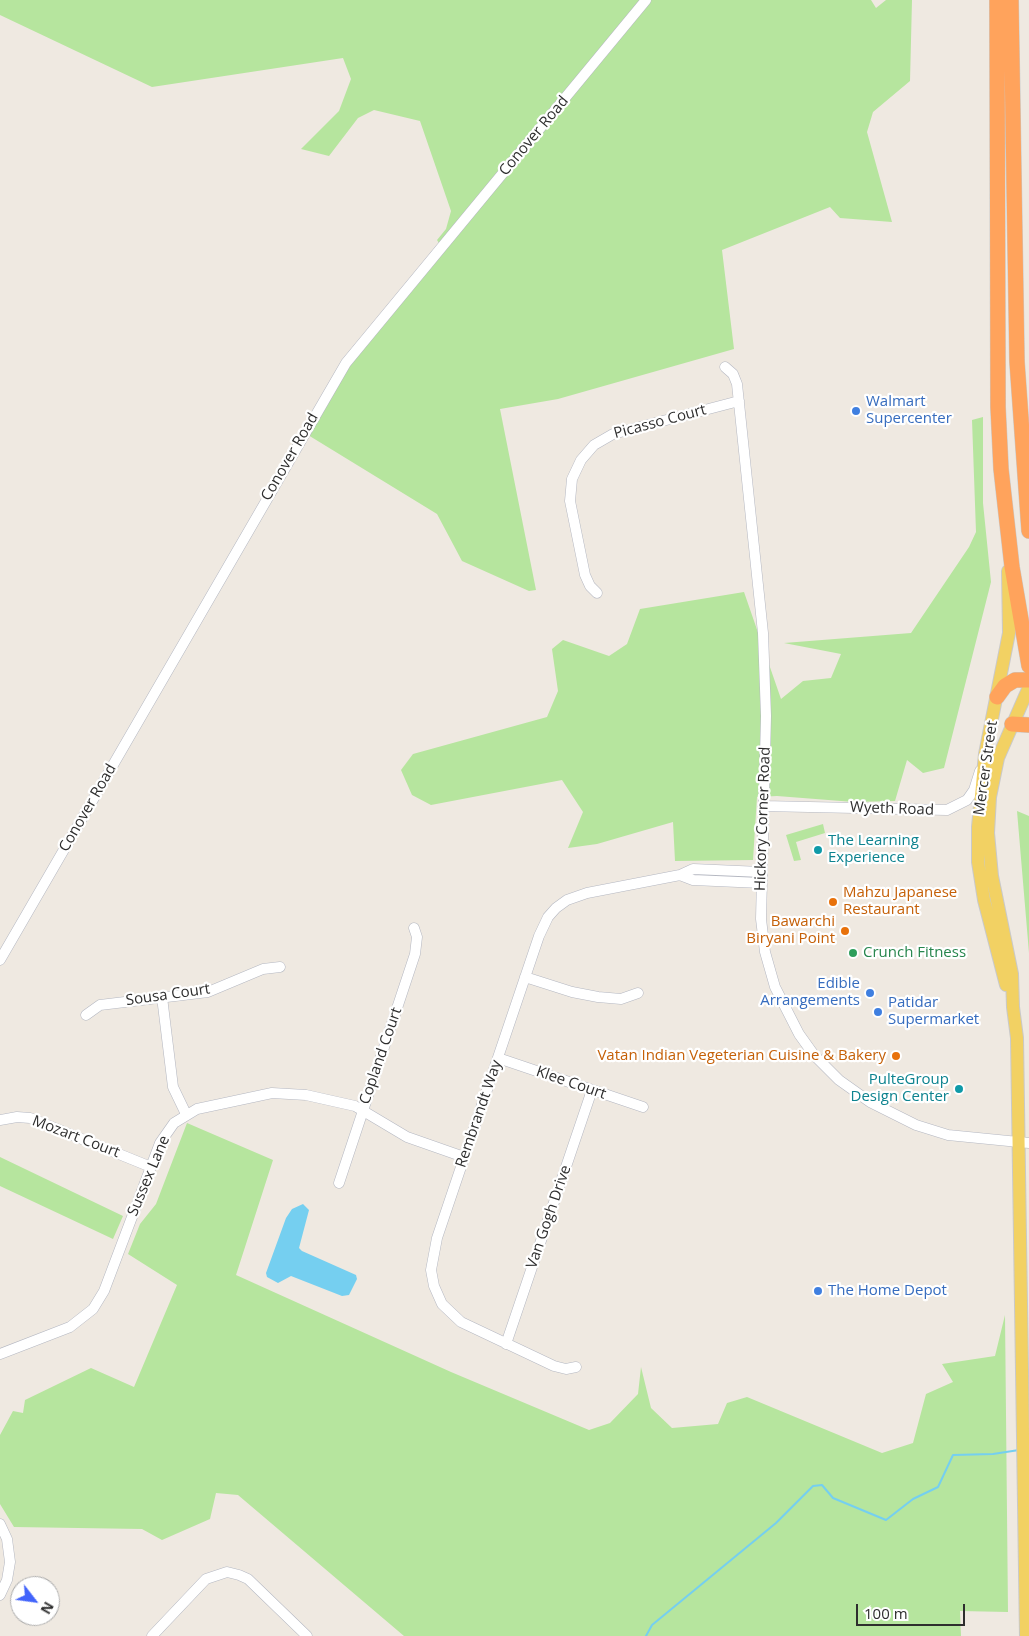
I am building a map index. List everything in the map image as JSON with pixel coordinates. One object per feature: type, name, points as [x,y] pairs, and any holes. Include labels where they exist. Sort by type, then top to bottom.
[{"type":"highway","points":[[997,0],[997,383],[1001,469],[1007,526],[1029,666]]},
{"type":"highway","points":[[1011,0],[1017,362],[1029,531]]},
{"type":"highway","points":[[996,697],[1005,686],[1015,680],[1029,680]]},
{"type":"highway","points":[[1012,724],[1029,725]]},
{"type":"main road","name":"Mercer Street","points":[[1007,526],[1009,633],[985,754],[978,827],[978,862],[984,900],[1013,1007]]},
{"type":"main road","name":"Mercer Street","points":[[1026,1636],[1024,1143],[1012,974],[992,876],[988,833],[994,774],[1012,724],[1029,687]]},
{"type":"street","name":"Conover Road","points":[[0,960],[346,363],[646,0]]},
{"type":"street","points":[[997,200],[1014,200]]},
{"type":"street","name":"Hickory Corner Road","points":[[725,367],[733,374],[739,401],[764,658],[766,716],[761,928],[772,978],[784,1007],[799,1034],[824,1066],[839,1080],[870,1102],[916,1125],[957,1136],[1024,1143]]},
{"type":"street","name":"Picasso Court","points":[[598,593],[590,586],[585,575],[570,501],[572,479],[580,460],[594,444],[613,434],[739,401]]},
{"type":"street","name":"Wyeth Road","points":[[763,806],[933,811],[952,809],[967,800],[974,790],[985,754]]},
{"type":"street","name":"Rembrandt Way","points":[[576,1367],[559,1368],[455,1318],[442,1304],[433,1281],[433,1253],[525,977],[546,921],[552,912],[568,900],[609,888],[680,875],[693,880],[761,878]]},
{"type":"street","name":"Copland Court","points":[[339,1183],[415,954],[417,937],[414,928]]},
{"type":"street","name":"Sousa Court","points":[[86,1015],[100,1005],[208,992],[263,970],[280,967]]},
{"type":"street","points":[[525,977],[572,992],[607,998],[626,999],[638,993]]},
{"type":"street","points":[[162,997],[173,1086],[186,1114]]},
{"type":"street","name":"Klee Court","points":[[498,1058],[643,1107]]},
{"type":"street","name":"Van Gogh Drive","points":[[506,1344],[592,1090]]},
{"type":"street","name":"Sussex Lane","points":[[0,1354],[70,1327],[93,1309],[104,1291],[165,1134],[186,1114],[203,1107],[278,1093],[334,1100],[363,1110],[407,1137],[464,1157]]},
{"type":"street","name":"Mozart Court","points":[[0,1120],[17,1117],[30,1118],[151,1167]]},
{"type":"street","points":[[0,1524],[7,1539],[10,1562],[7,1580],[0,1595]]},
{"type":"street","points":[[152,1636],[203,1582],[214,1575],[227,1572],[248,1579],[306,1636]]},
{"type":"green space","points":[[0,0],[871,0],[876,8],[886,0],[912,0],[910,81],[873,112],[867,132],[892,222],[840,218],[830,207],[722,250],[734,349],[558,399],[500,409],[536,590],[529,591],[462,561],[437,514],[308,435],[354,358],[444,251],[437,240],[446,229],[451,211],[420,121],[374,110],[358,118],[329,156],[301,149],[339,111],[351,79],[343,58],[152,87],[0,15]]},
{"type":"green space","points":[[983,417],[983,503],[991,582],[944,768],[923,773],[907,760],[895,801],[854,802],[777,796],[757,797],[753,860],[675,861],[673,822],[597,844],[568,848],[583,812],[562,780],[431,805],[412,795],[401,770],[413,754],[547,717],[558,691],[552,649],[563,640],[609,656],[627,644],[640,609],[744,592],[781,699],[803,681],[831,678],[841,654],[784,643],[911,633],[969,547],[976,532],[972,420]]},
{"type":"green space","points":[[1017,811],[1029,816],[1029,953]]},
{"type":"green space","points":[[823,824],[825,833],[796,842],[801,860],[794,861],[786,835]]},
{"type":"green space","points":[[187,1123],[273,1160],[236,1275],[451,1372],[589,1430],[610,1423],[638,1394],[641,1367],[651,1408],[672,1428],[718,1424],[727,1403],[747,1397],[882,1453],[913,1443],[926,1394],[953,1382],[942,1364],[995,1356],[1005,1315],[1008,1612],[960,1611],[961,1636],[404,1636],[238,1495],[216,1493],[210,1519],[162,1540],[142,1529],[14,1527],[0,1504],[0,1435],[13,1411],[23,1413],[25,1400],[91,1368],[134,1387],[177,1285],[128,1254],[140,1224],[156,1204]]},
{"type":"green space","points":[[0,1157],[123,1216],[113,1239],[0,1186]]},
{"type":"water","points":[[303,1204],[309,1210],[299,1248],[356,1275],[357,1279],[349,1295],[342,1296],[291,1276],[278,1283],[267,1277],[266,1273],[286,1218],[292,1209]]},
{"type":"waterway","points":[[646,1636],[652,1625],[776,1523],[813,1486],[822,1485],[833,1498],[886,1520],[913,1499],[938,1487],[953,1455],[993,1454],[1019,1450]]},
{"type":"place","name":"Walmart Supercenter","points":[[856,411]]},
{"type":"place","name":"The Learning Experience","points":[[818,850]]},
{"type":"place","name":"Mahzu Japanese Restaurant","points":[[833,902]]},
{"type":"place","name":"Bawarchi Biryani Point","points":[[845,931]]},
{"type":"place","name":"Crunch Fitness","points":[[853,953]]},
{"type":"place","name":"Edible Arrangements","points":[[870,993]]},
{"type":"place","name":"Patidar Supermarket","points":[[878,1012]]},
{"type":"place","name":"Vatan Indian Vegeterian Cuisine & Bakery","points":[[896,1056]]},
{"type":"place","name":"PulteGroup Design Center","points":[[959,1089]]},
{"type":"place","name":"The Home Depot","points":[[818,1291]]}]
